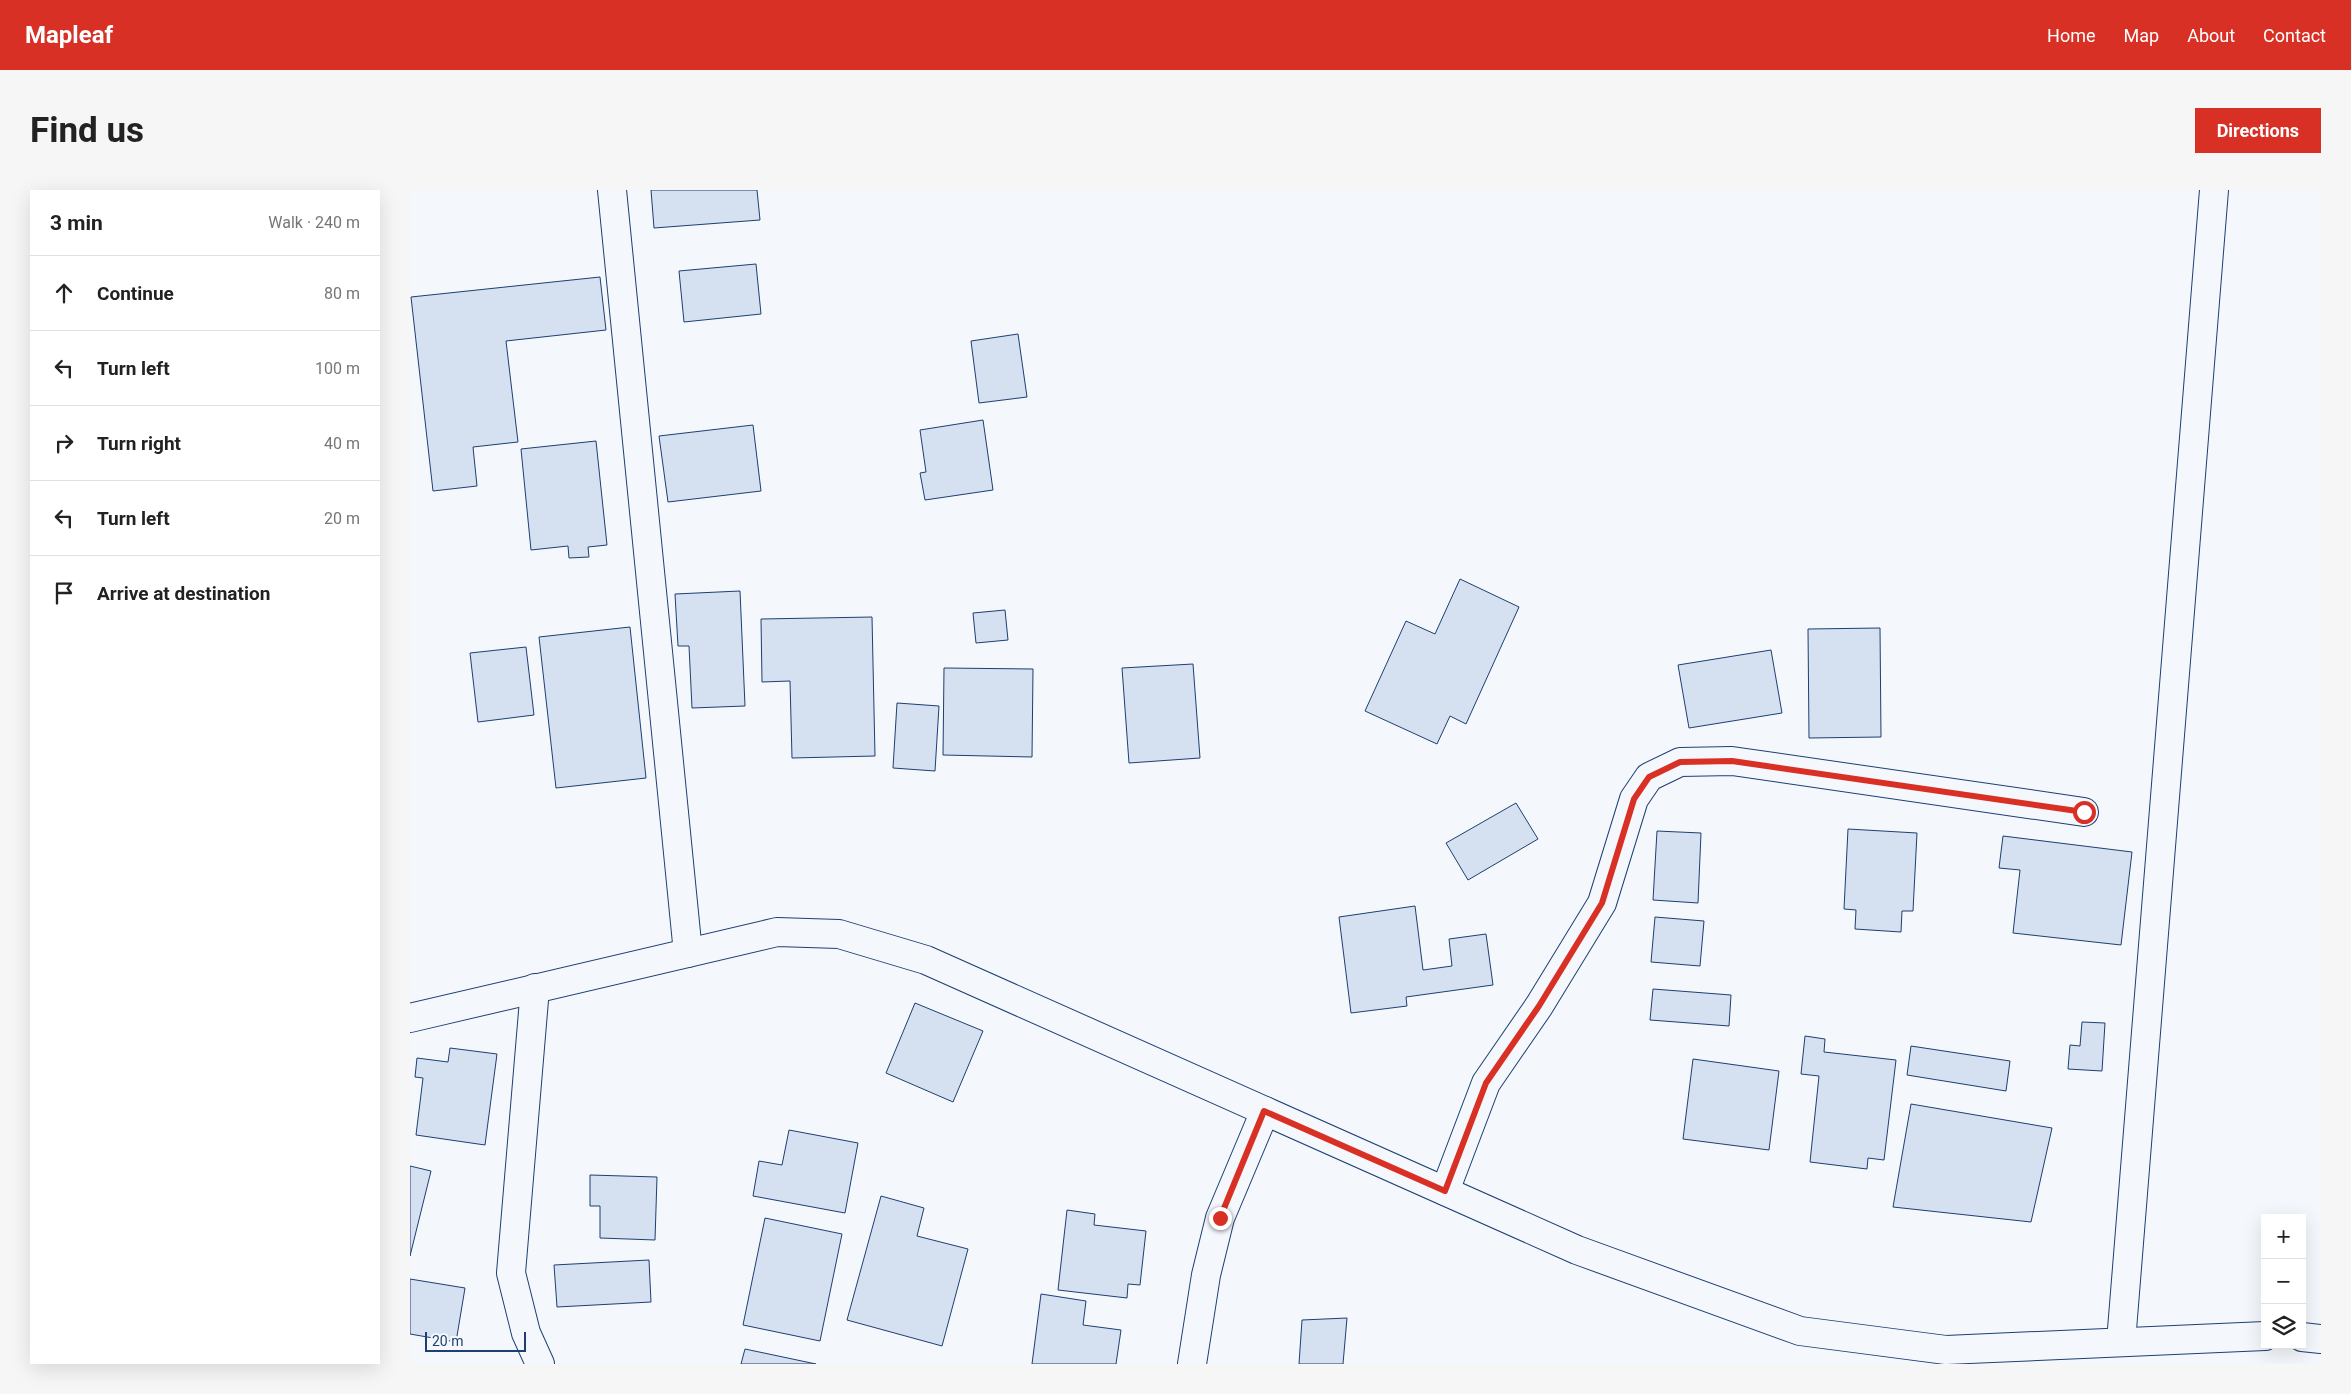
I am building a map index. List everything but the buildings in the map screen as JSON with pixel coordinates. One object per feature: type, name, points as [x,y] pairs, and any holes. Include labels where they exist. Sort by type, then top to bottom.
[{"type":"street","points":[[612,190],[688,953]]},
{"type":"street","points":[[2121,1342],[2214,190]]},
{"type":"street","points":[[1445,1191],[1486,1083],[1539,1006],[1602,903],[1634,799],[1649,777],[1680,762],[1732,761],[2084,812]]},
{"type":"street","points":[[410,1018],[777,932],[839,934],[926,960],[1577,1250],[1800,1331],[1946,1350],[2261,1336]]},
{"type":"street","points":[[535,988],[511,1273],[526,1333],[540,1364]]},
{"type":"street","points":[[1192,1364],[1206,1275],[1220,1218],[1264,1111]]},
{"type":"street","points":[[2306,1337],[2321,1339]]},
{"type":"route","points":[[1220,1218],[1264,1111],[1445,1191],[1486,1083],[1539,1006],[1602,903],[1634,799],[1649,777],[1680,762],[1732,761],[2084,812]]}]
